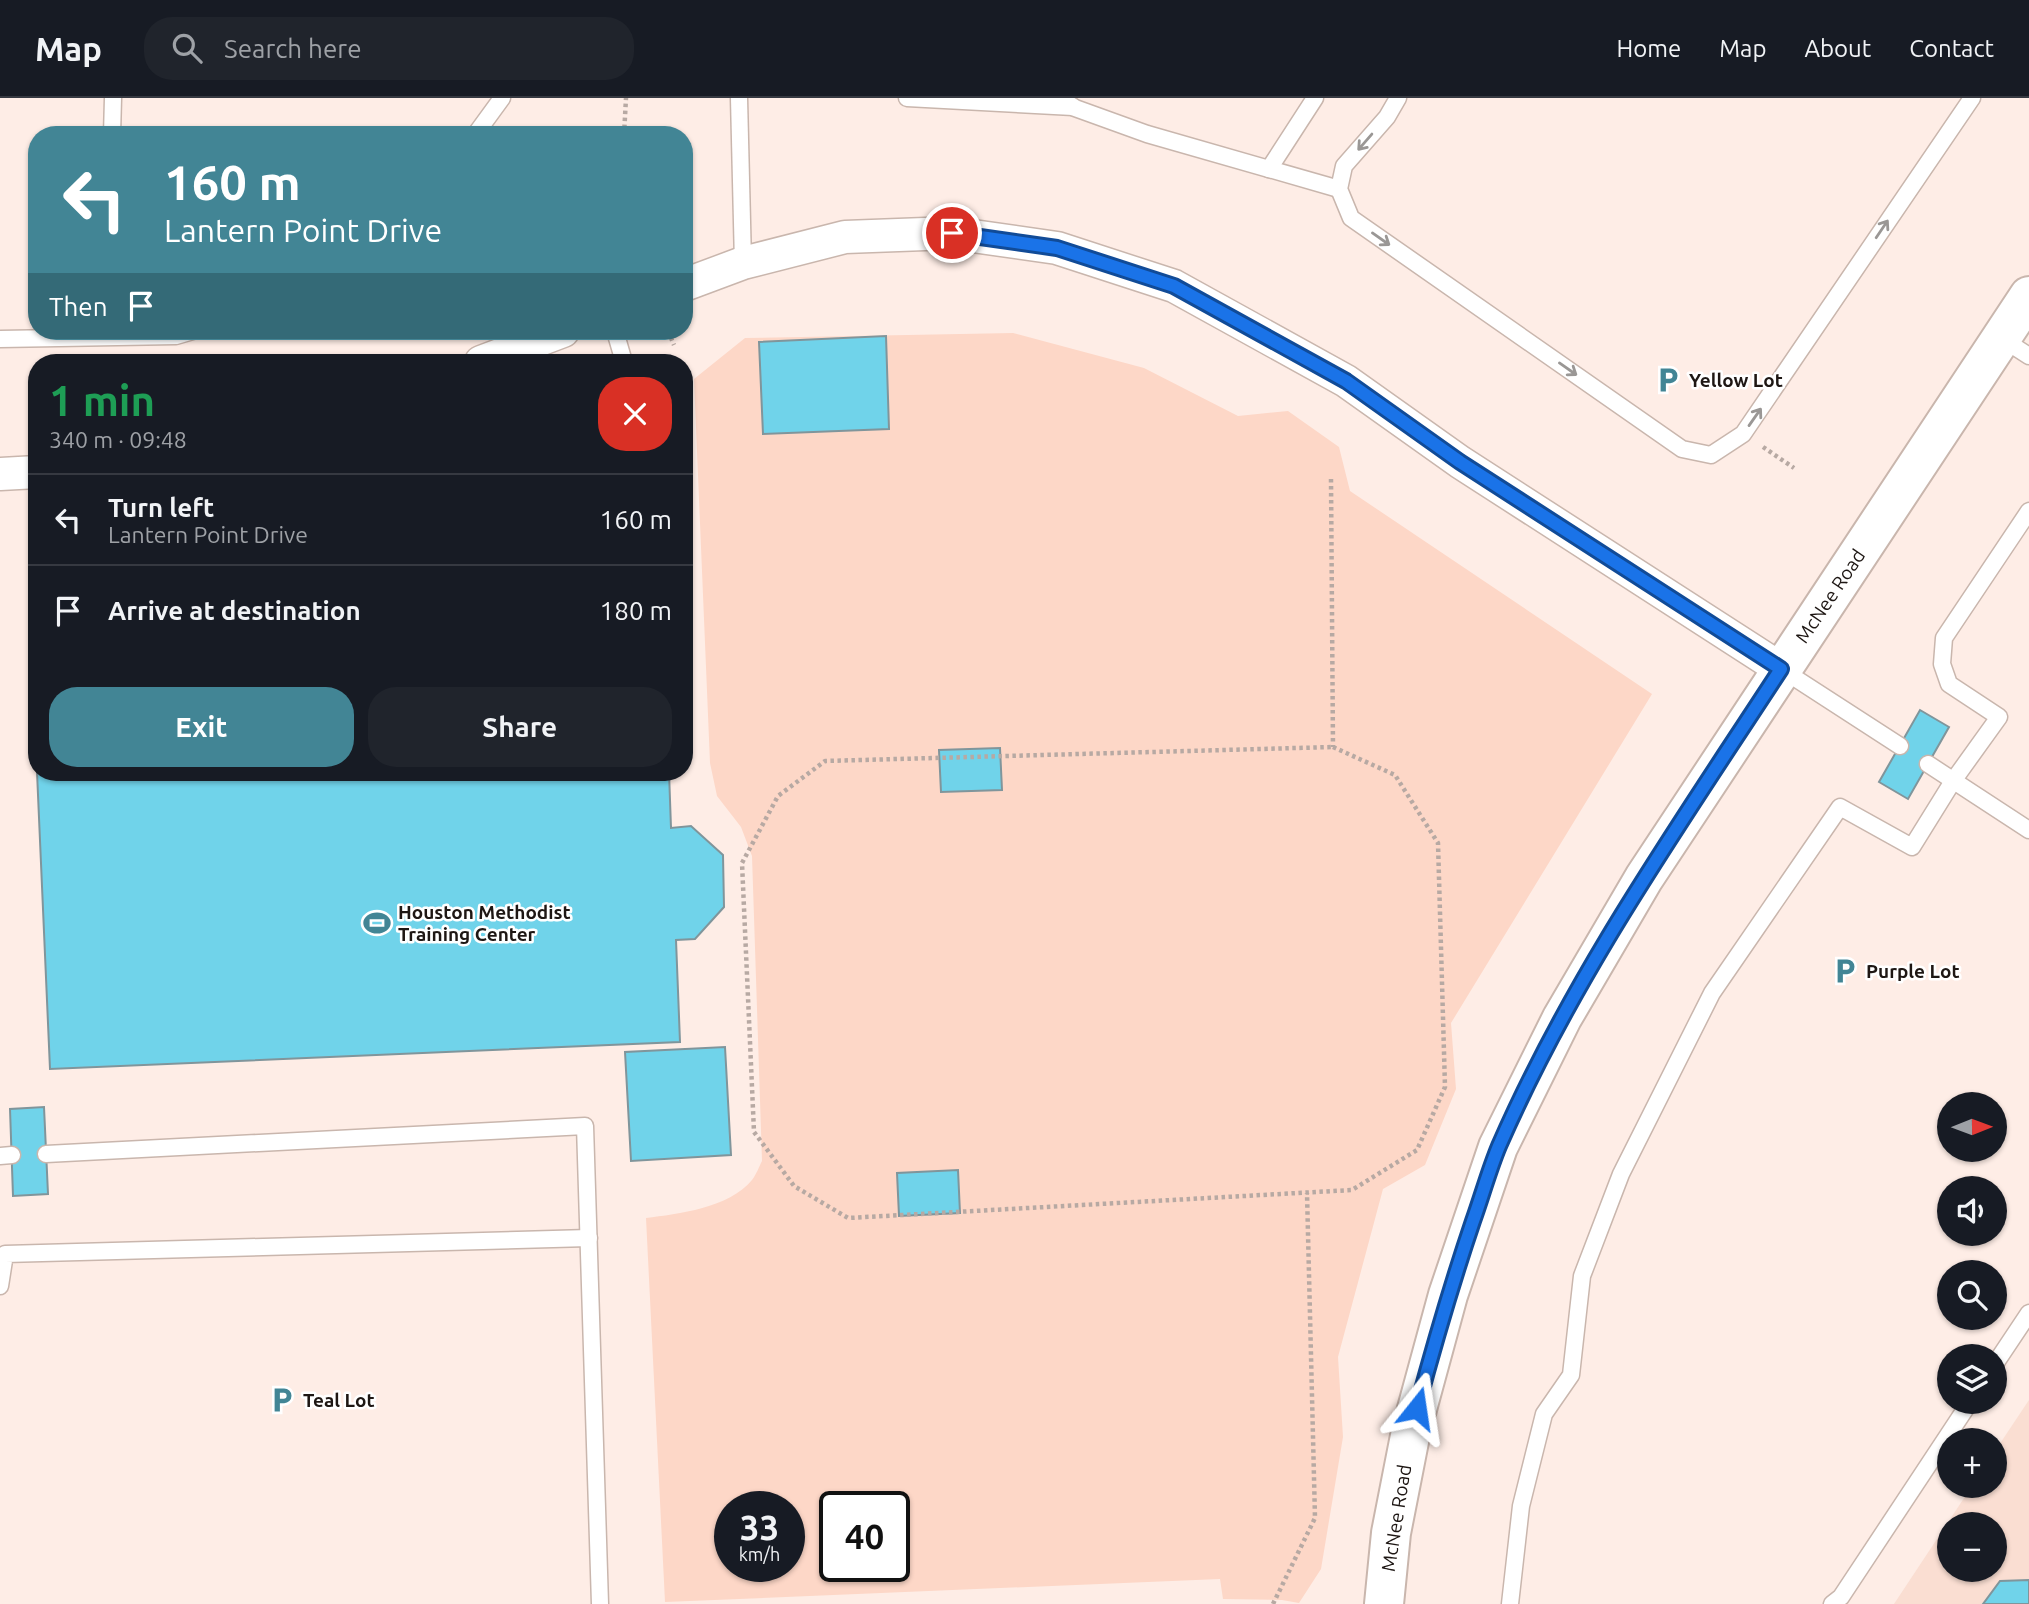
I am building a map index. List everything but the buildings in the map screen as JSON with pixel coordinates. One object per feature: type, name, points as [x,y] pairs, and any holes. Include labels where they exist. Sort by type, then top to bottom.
[{"type":"street","points":[[693,282],[743,263],[845,237],[952,233],[1057,248],[1174,286],[1346,381],[1460,462],[1781,669]]},
{"type":"street","name":"McNee Road","points":[[1384,1604],[1391,1533],[1411,1431],[1448,1295],[1499,1147],[1563,1017],[1644,878],[1781,669],[2015,347],[2029,296]]},
{"type":"street","points":[[502,354],[539,340]]},
{"type":"street","points":[[0,474],[28,472]]},
{"type":"lane","points":[[111,126],[113,98]]},
{"type":"lane","points":[[482,126],[502,98]]},
{"type":"lane","points":[[739,98],[743,263]]},
{"type":"lane","points":[[907,98],[1075,107]]},
{"type":"lane","points":[[1060,98],[1075,107],[1147,134],[1339,189]]},
{"type":"lane","points":[[1269,169],[1315,98]]},
{"type":"lane","points":[[1398,98],[1387,117],[1344,166],[1339,189],[1351,218],[1682,449],[1711,455],[1743,434],[1972,98]]},
{"type":"lane","points":[[0,339],[28,338]]},
{"type":"lane","points":[[1510,1604],[1521,1506],[1544,1414],[1571,1375],[1583,1276],[1621,1174],[1712,993],[1840,807],[1912,847],[1953,781],[1999,717],[1949,684],[1942,664],[1944,638],[2029,512]]},
{"type":"lane","points":[[1781,669],[1900,746]]},
{"type":"lane","points":[[1928,764],[2029,830]]},
{"type":"lane","points":[[46,1154],[585,1126],[600,1604]]},
{"type":"lane","points":[[0,1286],[5,1254],[589,1238]]},
{"type":"lane","points":[[2007,1346],[2029,1313]]},
{"type":"lane","points":[[1832,1604],[1841,1597],[1962,1414]]},
{"type":"path","points":[[624,126],[626,98]]},
{"type":"path","points":[[672,340],[674,345]]},
{"type":"path","points":[[1743,434],[1794,468]]},
{"type":"path","points":[[1331,479],[1332,747]]},
{"type":"path","points":[[1332,747],[1395,775],[1438,843],[1445,1087],[1417,1150],[1352,1190],[848,1218],[794,1186],[754,1132],[742,863],[778,796],[825,761],[1332,747]]},
{"type":"path","points":[[1273,1604],[1315,1518],[1307,1193]]},
{"type":"shaded area","points":[[1013,333],[1144,368],[1238,416],[1288,411],[1339,447],[1350,491],[1652,694],[1451,1023],[1456,1089],[1425,1165],[1383,1189],[1338,1357],[1343,1437],[1321,1569],[1299,1603],[1282,1600],[1223,1599],[1220,1579],[665,1602],[646,1218],[702,1208],[730,1197],[752,1180],[762,1161],[752,856],[741,827],[717,796],[710,763],[694,379],[745,338]]},
{"type":"shaded area","points":[[2029,1400],[2029,1604],[1894,1604],[1937,1539],[1937,1582],[2007,1582],[2007,1512],[1955,1512],[1964,1498],[2007,1498],[2007,1433]]},
{"type":"place","name":"Yellow Lot","points":[[1668,380]]},
{"type":"place","name":"Houston Methodist Training Center","points":[[377,923]]},
{"type":"place","name":"Purple Lot","points":[[1845,971]]},
{"type":"place","name":"Teal Lot","points":[[282,1400]]},
{"type":"route","points":[[952,233],[1057,248],[1174,286],[1346,381],[1460,462],[1781,669],[1644,878],[1563,1017],[1520,1104],[1499,1147],[1448,1295],[1417,1408]]}]
